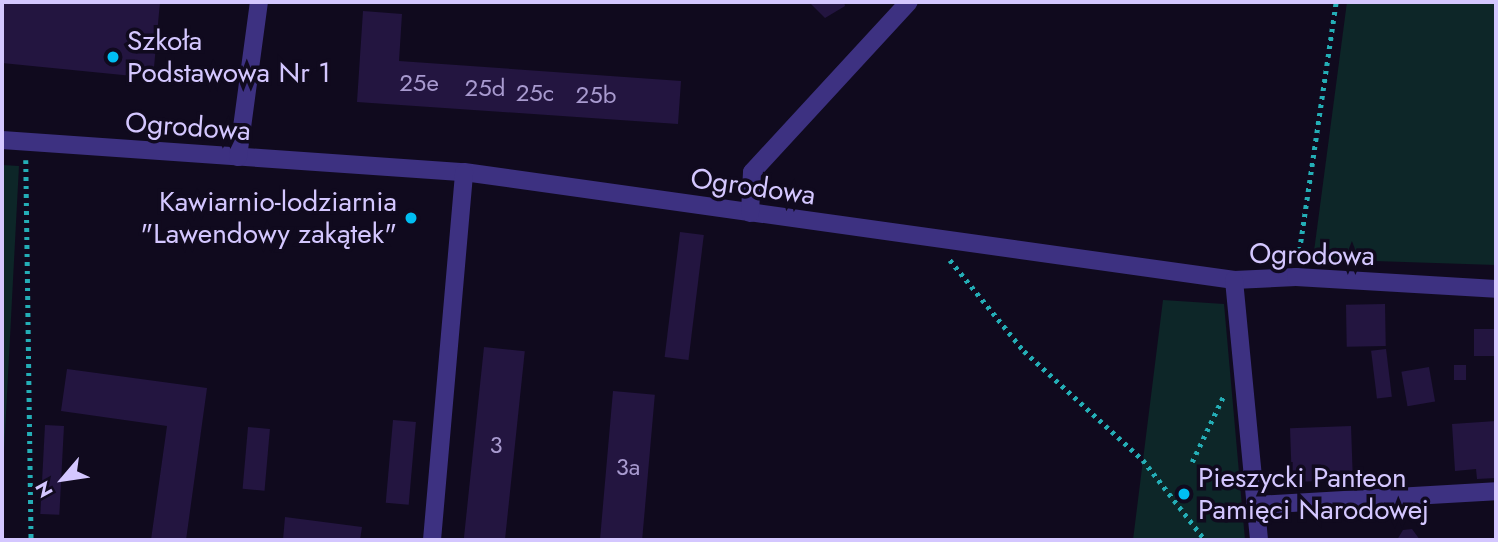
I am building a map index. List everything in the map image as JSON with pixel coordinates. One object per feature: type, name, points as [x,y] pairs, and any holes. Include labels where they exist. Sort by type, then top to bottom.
[{"type":"street","points":[[238,157],[259,2]]},
{"type":"street","points":[[750,213],[752,172],[909,2]]},
{"type":"street","name":"Ogrodowa","points":[[2,140],[464,172],[1234,280],[1296,277],[1496,289]]},
{"type":"street","points":[[432,540],[464,172]]},
{"type":"street","points":[[1234,280],[1259,540]]},
{"type":"street","points":[[1256,505],[1496,491]]},
{"type":"path","points":[[1296,277],[1336,2]]},
{"type":"path","points":[[26,158],[31,540]]},
{"type":"path","points":[[950,259],[1024,351],[1143,460],[1205,540]]},
{"type":"path","points":[[1192,462],[1203,438]]},
{"type":"green space","points":[[1347,2],[1496,2],[1496,265],[1313,259]]},
{"type":"green space","points":[[2,165],[19,166],[2,464]]},
{"type":"green space","points":[[1163,300],[1224,304],[1245,540],[1133,540]]},
{"type":"building","points":[[2,2],[160,2],[153,78],[2,63]]},
{"type":"building","points":[[809,2],[844,2],[845,6],[825,18]]},
{"type":"building","points":[[363,11],[402,14],[399,61],[681,81],[678,124],[357,102]]},
{"type":"building","points":[[680,232],[704,235],[688,360],[665,357]]},
{"type":"building","points":[[1385,304],[1386,346],[1347,347],[1346,305]]},
{"type":"building","points":[[1474,329],[1496,329],[1496,356],[1474,356]]},
{"type":"building","points":[[484,347],[525,351],[505,540],[464,540]]},
{"type":"building","points":[[1386,349],[1392,397],[1377,398],[1371,351]]},
{"type":"building","points":[[1454,365],[1466,365],[1466,380],[1454,380]]},
{"type":"building","points":[[1429,367],[1435,401],[1408,406],[1401,372]]},
{"type":"building","points":[[67,369],[207,388],[186,540],[151,540],[167,426],[61,411]]},
{"type":"building","points":[[613,391],[655,395],[642,540],[600,539]]},
{"type":"building","points":[[393,420],[416,422],[409,505],[386,503]]},
{"type":"building","points":[[1496,421],[1496,478],[1477,479],[1476,469],[1455,471],[1452,424]]},
{"type":"building","points":[[45,425],[64,426],[59,515],[40,514]]},
{"type":"building","points":[[1351,426],[1353,480],[1292,482],[1290,428]]},
{"type":"building","points":[[248,427],[270,429],[265,491],[243,489]]},
{"type":"building","points":[[285,517],[362,527],[360,540],[283,540]]},
{"type":"building","points":[[1412,529],[1420,540],[1397,540],[1403,530]]},
{"type":"place","name":"Szkoła Podstawowa Nr 1","points":[[113,57]]},
{"type":"place","name":"Kawiarnio-lodziarnia \"Lawendowy zakątek\"","points":[[411,218]]},
{"type":"place","name":"Pieszycki Panteon Pamięci Narodowej","points":[[1184,494]]}]
